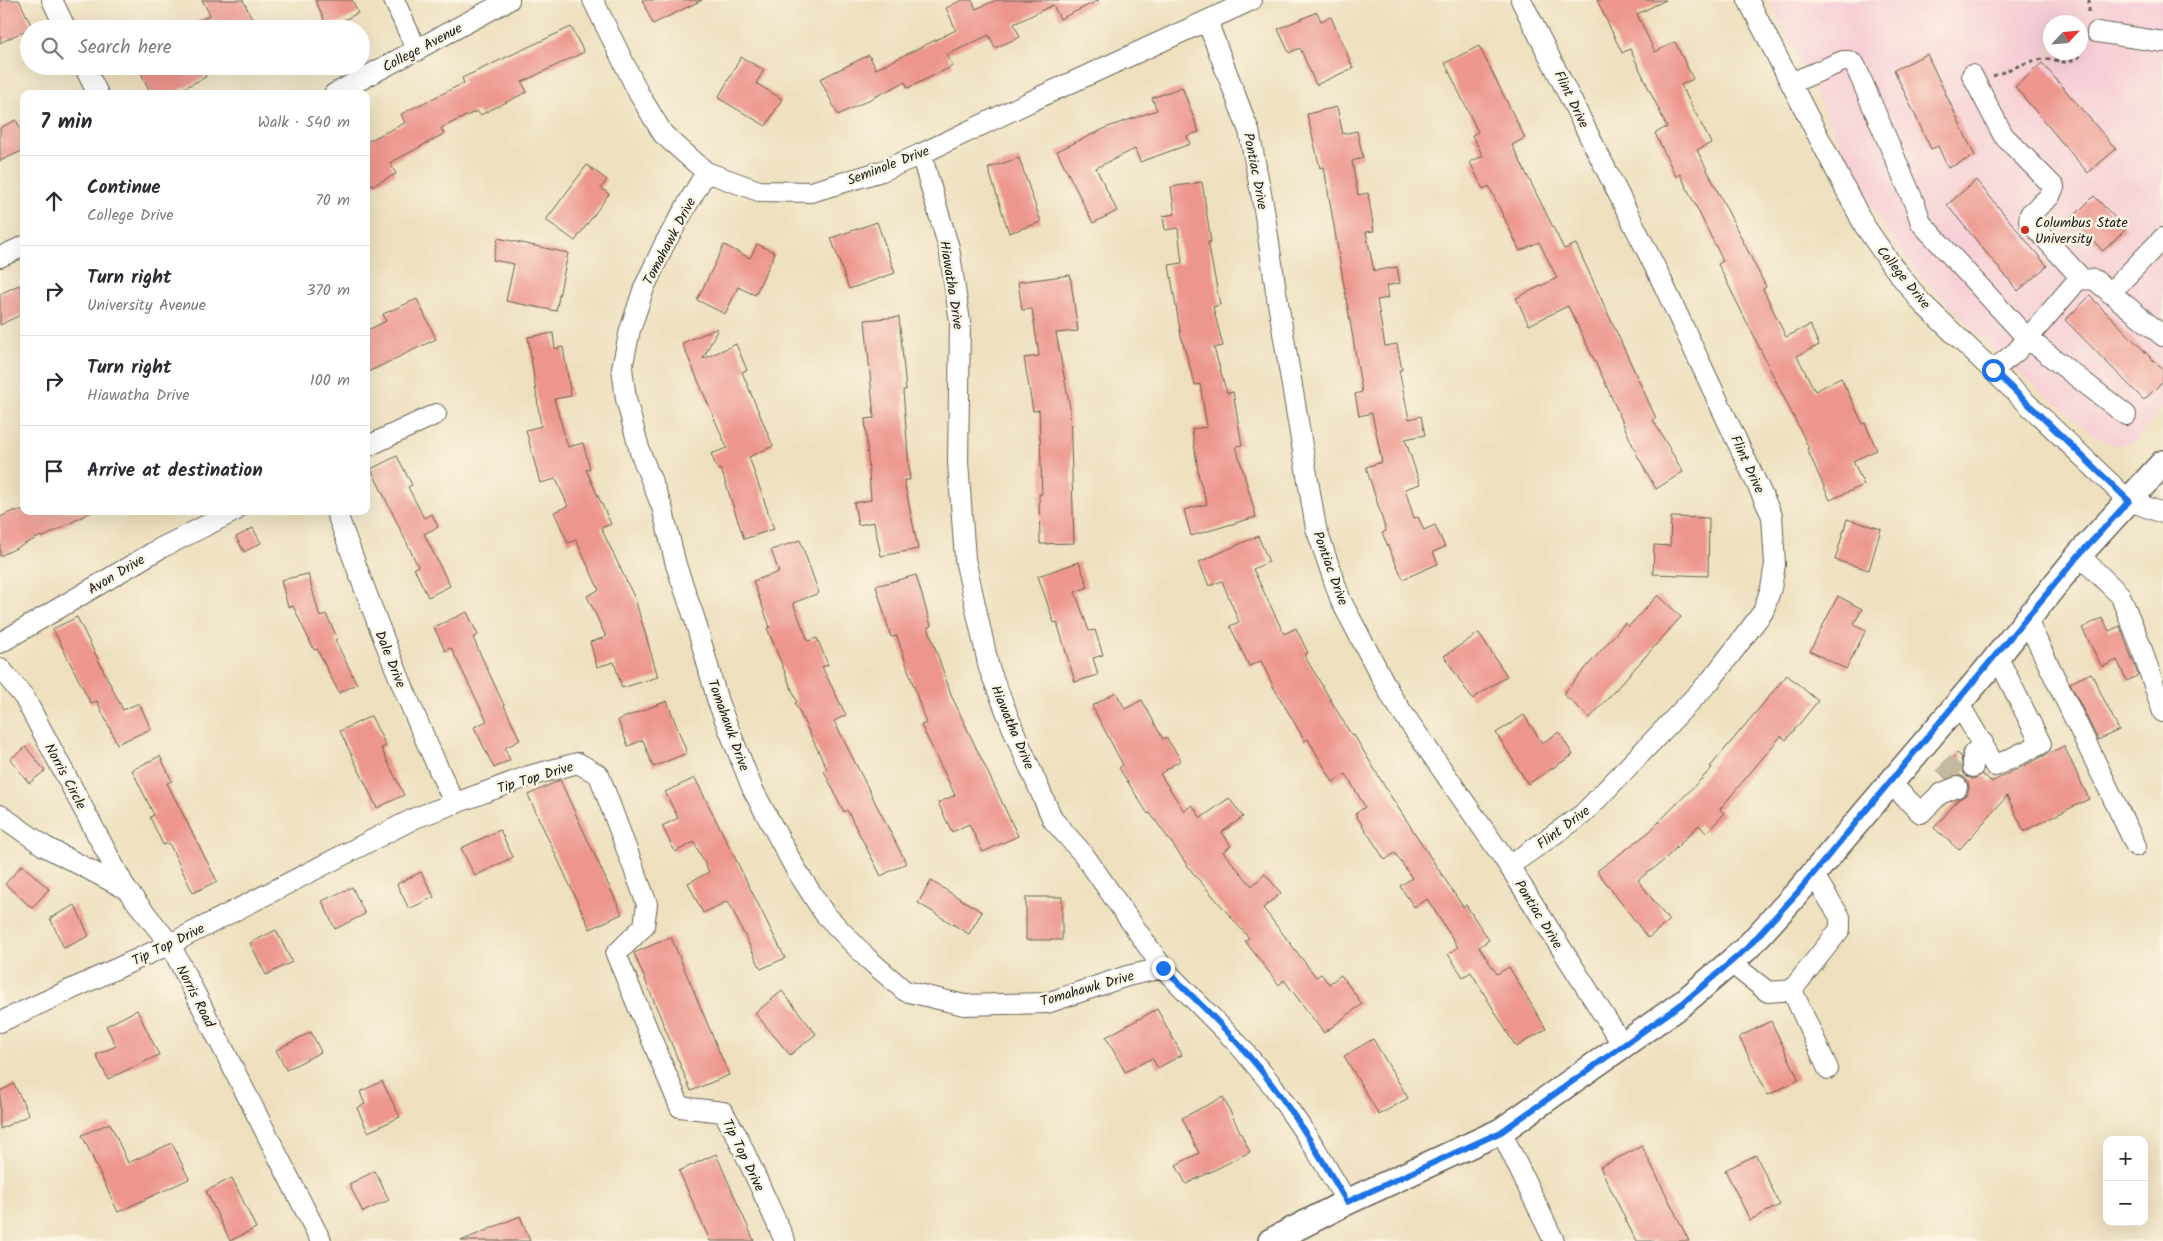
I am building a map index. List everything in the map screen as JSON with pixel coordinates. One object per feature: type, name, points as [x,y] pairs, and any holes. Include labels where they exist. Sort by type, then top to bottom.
[{"type":"main road","points":[[1271,1241],[1347,1202],[1501,1132],[1624,1047],[1683,1003],[1746,949],[1813,874],[1997,656],[2079,555],[2163,463]]},
{"type":"street","points":[[52,0],[62,20]]},
{"type":"street","points":[[394,0],[417,51]]},
{"type":"street","name":"College Avenue","points":[[342,90],[509,0]]},
{"type":"street","name":"Seminole Drive","points":[[593,0],[639,94],[664,134],[706,172],[758,191],[811,192],[882,171],[1252,0]]},
{"type":"street","name":"Flint Drive","points":[[1509,866],[1583,814],[1711,680],[1763,612],[1771,588],[1775,564],[1775,540],[1772,516],[1768,507],[1658,273],[1521,0]]},
{"type":"street","name":"College Drive","points":[[1748,0],[1864,225],[1891,264],[1921,302],[2129,501]]},
{"type":"street","name":"Pontiac Drive","points":[[1207,22],[1249,131],[1264,209],[1316,528],[1341,601],[1394,699],[1509,866],[1624,1047]]},
{"type":"street","points":[[2091,31],[2163,42]]},
{"type":"street","points":[[1791,82],[1843,61],[1849,60],[1855,65],[1916,207],[1920,223],[2027,338],[2126,415]]},
{"type":"street","points":[[88,75],[96,90]]},
{"type":"street","points":[[1974,79],[2003,135],[2054,187],[2050,196],[2030,214],[2029,221],[2082,279]]},
{"type":"street","name":"Hiawatha Drive","points":[[921,154],[949,248],[960,322],[958,462],[965,559],[989,668],[1053,820],[1084,856],[1163,968],[1238,1044],[1273,1086],[1315,1148],[1347,1202]]},
{"type":"street","name":"Tomahawk Drive","points":[[706,172],[664,245],[644,288],[630,330],[622,368],[626,399],[640,452],[662,507],[676,566],[695,620],[718,702],[753,790],[795,868],[824,913],[867,958],[905,991],[964,1005],[1047,1003],[1127,976],[1163,968]]},
{"type":"street","points":[[2110,293],[2163,238]]},
{"type":"street","points":[[0,257],[20,248]]},
{"type":"street","points":[[1993,370],[2017,351],[2076,282],[2082,279],[2095,280],[2163,336]]},
{"type":"street","points":[[370,445],[436,414]]},
{"type":"street","points":[[2129,501],[2163,513]]},
{"type":"street","name":"Avon Drive","points":[[0,643],[159,549],[227,515]]},
{"type":"street","name":"Dale Drive","points":[[338,515],[409,705],[455,804]]},
{"type":"street","points":[[2079,555],[2120,595],[2139,641],[2163,712]]},
{"type":"street","points":[[2027,620],[2136,846]]},
{"type":"street","points":[[1958,702],[1972,755],[1996,766],[2041,744],[1997,656]]},
{"type":"street","name":"Norris Circle","points":[[0,668],[24,697],[126,889]]},
{"type":"street","name":"Tip Top Drive","points":[[0,1022],[170,944],[415,818],[529,776],[578,763],[599,775],[647,904],[644,926],[616,954],[680,1106],[723,1112],[738,1136],[785,1241]]},
{"type":"street","points":[[1890,782],[1921,813],[1947,786]]},
{"type":"street","name":"Norris Road","points":[[0,815],[44,846],[126,889],[170,944],[321,1241]]},
{"type":"street","points":[[1730,962],[1768,992],[1792,990],[1840,929],[1840,916],[1813,874]]},
{"type":"street","points":[[1792,990],[1828,1069]]},
{"type":"street","points":[[1501,1132],[1554,1241]]},
{"type":"path","points":[[1974,79],[2030,62],[2045,59],[2064,64],[2080,57],[2091,31],[2089,0]]},
{"type":"shaded area","name":"Columbus State University","points":[[1769,0],[2163,0],[2163,408],[2135,441],[2116,446],[2095,436],[2013,368],[1932,289],[1901,253],[1872,208]]},
{"type":"building","points":[[0,0],[19,0],[29,20],[20,20],[20,33],[0,43]]},
{"type":"building","points":[[202,0],[243,0],[253,20],[200,20],[210,15]]},
{"type":"building","points":[[315,0],[352,0],[358,13],[344,20],[324,20]]},
{"type":"building","points":[[642,0],[702,0],[653,24]]},
{"type":"building","points":[[962,0],[972,0],[976,9],[996,0],[1099,0],[1060,19],[1053,5],[1014,24],[1020,37],[995,48],[989,35],[947,55],[953,66],[908,88],[905,82],[838,115],[820,79],[869,55],[876,69],[956,30],[946,8]]},
{"type":"building","points":[[1597,0],[1666,0],[1637,14],[1655,52],[1675,42],[1693,79],[1681,85],[1711,143],[1697,150],[1766,287],[1763,289],[1786,337],[1810,325],[1819,345],[1797,356],[1815,391],[1841,378],[1863,424],[1865,423],[1877,450],[1853,461],[1864,485],[1830,500],[1807,449],[1809,448],[1718,264],[1723,261],[1680,174],[1676,177],[1655,133],[1667,127],[1630,49],[1622,53]]},
{"type":"building","points":[[1317,12],[1321,21],[1331,17],[1353,68],[1316,85],[1300,48],[1289,53],[1278,29]]},
{"type":"building","points":[[571,27],[584,52],[522,82],[527,92],[480,115],[477,111],[441,128],[444,134],[390,163],[396,174],[372,186],[370,182],[370,140],[405,123],[401,114],[464,83],[462,78]]},
{"type":"building","points":[[1479,46],[1525,138],[1512,145],[1564,249],[1576,244],[1656,418],[1653,420],[1683,472],[1656,489],[1638,457],[1568,306],[1529,325],[1516,298],[1557,278],[1539,242],[1520,251],[1489,186],[1483,189],[1470,162],[1483,156],[1472,135],[1478,132],[1445,63]]},
{"type":"building","points":[[1927,54],[1975,156],[1948,168],[1938,146],[1931,149],[1894,70]]},
{"type":"building","points":[[741,57],[764,70],[756,83],[782,99],[766,126],[718,98]]},
{"type":"building","points":[[2042,63],[2116,149],[2088,173],[2015,87]]},
{"type":"building","points":[[142,75],[205,75],[206,77],[180,90],[149,90]]},
{"type":"building","points":[[1182,87],[1199,132],[1187,136],[1190,144],[1140,162],[1135,149],[1096,168],[1117,211],[1093,223],[1057,151],[1108,127],[1157,110],[1152,98]]},
{"type":"building","points":[[1337,107],[1343,134],[1357,131],[1363,158],[1352,161],[1358,195],[1368,193],[1374,231],[1366,232],[1374,271],[1397,267],[1400,283],[1386,286],[1388,298],[1377,300],[1385,346],[1397,344],[1402,370],[1399,370],[1409,419],[1421,416],[1425,435],[1405,439],[1420,484],[1405,489],[1414,518],[1418,517],[1424,530],[1435,525],[1445,547],[1433,552],[1438,564],[1403,579],[1382,533],[1386,531],[1366,467],[1382,462],[1372,413],[1359,416],[1355,394],[1362,392],[1324,167],[1320,168],[1307,114]]},
{"type":"building","points":[[16,120],[20,128],[20,152],[0,161],[0,128]]},
{"type":"building","points":[[1019,158],[1041,222],[1009,233],[988,168]]},
{"type":"building","points":[[587,165],[607,180],[601,188],[609,194],[575,241],[546,220]]},
{"type":"building","points":[[1976,180],[2047,266],[2018,291],[1947,205]]},
{"type":"building","points":[[1202,182],[1211,242],[1208,242],[1220,305],[1213,307],[1223,346],[1214,348],[1227,393],[1233,392],[1242,445],[1236,446],[1256,517],[1191,536],[1184,510],[1207,504],[1199,478],[1192,429],[1207,427],[1200,384],[1195,385],[1181,336],[1169,265],[1182,263],[1178,228],[1165,230],[1163,216],[1175,214],[1171,187]]},
{"type":"building","points":[[2094,196],[2126,229],[2103,251],[2072,218]]},
{"type":"building","points":[[877,222],[895,273],[849,289],[831,238]]},
{"type":"building","points":[[498,238],[568,253],[556,311],[506,301],[514,264],[493,260]]},
{"type":"building","points":[[757,244],[775,253],[755,295],[738,287],[725,314],[697,300],[724,245],[750,258]]},
{"type":"building","points":[[1070,275],[1078,331],[1056,333],[1070,408],[1074,543],[1040,544],[1039,494],[1042,494],[1039,410],[1033,411],[1024,358],[1039,356],[1032,309],[1022,310],[1018,282]]},
{"type":"building","points":[[19,285],[20,287],[20,315],[0,325],[0,294]]},
{"type":"building","points":[[2090,296],[2163,370],[2163,381],[2144,400],[2065,320]]},
{"type":"building","points":[[417,299],[436,339],[370,371],[370,329],[386,321],[383,314]]},
{"type":"building","points":[[899,317],[906,390],[903,390],[910,480],[904,480],[918,549],[881,556],[874,522],[858,525],[854,503],[871,500],[865,419],[874,418],[865,320]]},
{"type":"building","points":[[718,328],[703,359],[736,344],[747,370],[742,372],[773,446],[749,457],[774,529],[744,539],[721,469],[718,470],[711,454],[727,448],[682,343]]},
{"type":"building","points":[[553,333],[555,349],[563,347],[571,396],[554,399],[568,447],[583,443],[590,469],[586,470],[611,524],[601,528],[635,599],[658,677],[622,688],[614,662],[597,667],[590,642],[606,637],[587,596],[599,590],[576,540],[568,543],[554,512],[568,506],[556,479],[540,483],[526,430],[541,426],[528,337]]},
{"type":"building","points":[[397,456],[412,485],[408,487],[424,518],[432,514],[438,527],[424,534],[450,586],[428,597],[414,568],[418,566],[371,469]]},
{"type":"building","points":[[13,511],[20,511],[20,515],[85,515],[42,538],[41,536],[0,556],[0,517]]},
{"type":"building","points":[[1671,517],[1709,518],[1708,576],[1653,574],[1654,545],[1670,546]]},
{"type":"building","points":[[1847,519],[1881,529],[1869,570],[1835,560]]},
{"type":"building","points":[[253,528],[261,543],[244,552],[236,537]]},
{"type":"building","points":[[1258,536],[1269,562],[1253,569],[1284,634],[1296,628],[1308,653],[1304,655],[1352,736],[1354,735],[1388,792],[1463,907],[1466,905],[1489,940],[1479,947],[1497,974],[1509,967],[1546,1029],[1516,1047],[1471,972],[1463,977],[1448,954],[1458,947],[1427,899],[1414,907],[1400,886],[1412,878],[1395,853],[1385,860],[1355,814],[1365,807],[1346,774],[1333,782],[1308,739],[1305,741],[1274,688],[1261,661],[1249,666],[1230,626],[1239,622],[1222,581],[1209,586],[1199,562]]},
{"type":"building","points":[[800,540],[819,593],[793,603],[808,641],[817,638],[828,665],[822,667],[846,715],[834,721],[906,863],[881,876],[847,810],[844,812],[824,771],[827,769],[795,703],[797,702],[767,628],[770,627],[753,581],[779,572],[771,550]]},
{"type":"building","points":[[1079,562],[1088,587],[1075,592],[1089,631],[1095,630],[1103,655],[1093,658],[1098,675],[1075,682],[1057,622],[1054,623],[1038,576]]},
{"type":"building","points":[[308,574],[320,617],[326,614],[338,639],[335,640],[357,684],[339,693],[317,649],[314,650],[293,606],[288,607],[281,580]]},
{"type":"building","points":[[916,575],[931,626],[928,627],[952,697],[1018,836],[983,852],[969,824],[952,832],[938,803],[955,795],[921,725],[926,723],[897,636],[891,637],[876,586]]},
{"type":"building","points":[[1658,595],[1681,617],[1590,718],[1563,694],[1625,623],[1628,627]]},
{"type":"building","points":[[1838,596],[1862,609],[1854,624],[1866,630],[1846,669],[1810,651]]},
{"type":"building","points":[[467,612],[478,635],[473,638],[520,740],[505,748],[510,760],[494,768],[474,727],[487,721],[451,648],[445,651],[434,627]]},
{"type":"building","points":[[77,617],[123,710],[139,703],[151,729],[117,744],[97,701],[91,704],[53,629]]},
{"type":"building","points":[[2102,618],[2109,631],[2120,626],[2138,675],[2127,681],[2117,660],[2102,667],[2082,628]]},
{"type":"building","points":[[1479,633],[1507,676],[1472,699],[1444,656]]},
{"type":"building","points":[[2091,673],[2119,730],[2098,740],[2070,683]]},
{"type":"building","points":[[1787,675],[1818,701],[1786,740],[1781,736],[1720,809],[1724,814],[1706,833],[1699,825],[1661,863],[1638,880],[1669,921],[1648,938],[1597,871],[1648,833],[1712,768],[1710,767]]},
{"type":"building","points":[[1116,692],[1125,709],[1142,700],[1163,739],[1166,737],[1181,760],[1160,774],[1184,811],[1192,805],[1201,818],[1229,798],[1243,817],[1222,832],[1231,846],[1223,852],[1252,886],[1265,874],[1281,893],[1263,908],[1316,977],[1321,974],[1329,984],[1341,975],[1362,1004],[1324,1033],[1284,980],[1279,985],[1245,941],[1249,938],[1193,873],[1150,813],[1148,814],[1119,768],[1123,765],[1092,706]]},
{"type":"building","points":[[667,701],[687,753],[653,767],[643,740],[628,746],[618,720]]},
{"type":"building","points":[[1524,715],[1542,743],[1559,732],[1573,755],[1528,784],[1496,733]]},
{"type":"building","points":[[371,716],[386,746],[381,748],[404,795],[377,808],[340,731]]},
{"type":"building","points":[[2064,746],[2089,799],[2024,831],[2007,796],[1959,850],[1934,828],[1959,799],[1966,795],[1969,789],[1968,782],[1964,777],[1958,775],[1946,779],[1940,773],[1957,753],[1961,756],[1963,772],[1967,777],[1973,779],[1982,774],[1991,782]]},
{"type":"building","points":[[26,747],[45,771],[29,783],[10,759]]},
{"type":"building","points":[[160,756],[172,781],[167,783],[217,881],[193,893],[169,843],[163,845],[150,817],[154,815],[132,770]]},
{"type":"building","points":[[695,778],[785,958],[761,969],[728,901],[703,913],[688,883],[709,872],[694,842],[675,852],[662,826],[678,818],[665,792]]},
{"type":"building","points":[[560,780],[622,914],[590,929],[528,795]]},
{"type":"building","points":[[500,830],[513,857],[475,876],[461,848]]},
{"type":"building","points":[[22,865],[49,889],[32,908],[5,884]]},
{"type":"building","points":[[421,872],[434,897],[409,909],[397,884]]},
{"type":"building","points":[[931,881],[982,912],[969,934],[918,903]]},
{"type":"building","points":[[352,887],[365,914],[335,929],[322,901]]},
{"type":"building","points":[[1026,897],[1062,897],[1062,940],[1026,940]]},
{"type":"building","points":[[75,905],[89,936],[64,948],[50,918]]},
{"type":"building","points":[[276,930],[292,962],[266,975],[250,943]]},
{"type":"building","points":[[671,937],[729,1075],[691,1091],[634,953]]},
{"type":"building","points":[[782,991],[816,1034],[790,1055],[755,1013]]},
{"type":"building","points":[[1157,1009],[1182,1055],[1158,1068],[1152,1058],[1125,1072],[1106,1037]]},
{"type":"building","points":[[137,1010],[159,1055],[108,1079],[96,1055],[116,1046],[106,1026]]},
{"type":"building","points":[[1771,1021],[1799,1080],[1768,1095],[1739,1037]]},
{"type":"building","points":[[311,1032],[321,1052],[286,1070],[276,1050]]},
{"type":"building","points":[[1373,1039],[1408,1098],[1379,1115],[1344,1056]]},
{"type":"building","points":[[382,1081],[400,1117],[368,1132],[357,1108],[365,1104],[360,1092]]},
{"type":"building","points":[[14,1084],[29,1115],[0,1129],[0,1091]]},
{"type":"building","points":[[1223,1097],[1250,1152],[1186,1184],[1176,1165],[1199,1153],[1182,1118]]},
{"type":"building","points":[[110,1123],[128,1163],[172,1143],[189,1179],[118,1212],[82,1135]]},
{"type":"building","points":[[1642,1146],[1689,1241],[1636,1241],[1600,1167]]},
{"type":"building","points":[[716,1154],[754,1241],[710,1241],[679,1171]]},
{"type":"building","points":[[1756,1155],[1780,1205],[1750,1220],[1725,1170]]},
{"type":"building","points":[[375,1171],[389,1200],[363,1212],[349,1184]]},
{"type":"building","points":[[232,1178],[256,1228],[230,1241],[206,1191]]},
{"type":"building","points":[[520,1216],[530,1241],[461,1241]]},
{"type":"tunnel","points":[[1944,777],[1961,757]]},
{"type":"place","name":"Columbus State University","points":[[2025,230]]},
{"type":"route","points":[[1163,968],[1191,994],[1238,1044],[1273,1086],[1315,1148],[1347,1202],[1501,1132],[1624,1047],[1683,1003],[1746,949],[1798,892],[1984,672],[2079,555],[2129,501],[1993,370]]}]
